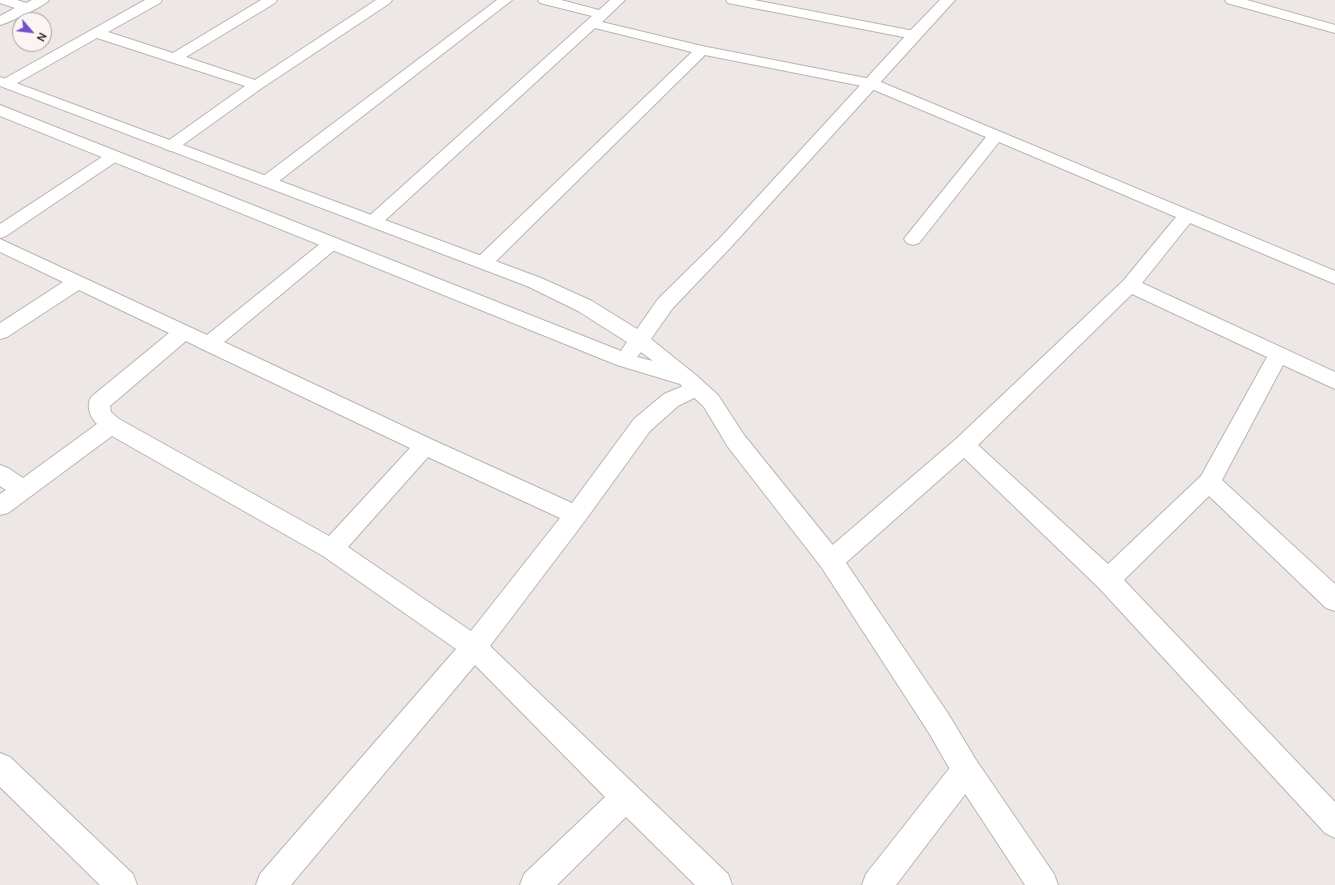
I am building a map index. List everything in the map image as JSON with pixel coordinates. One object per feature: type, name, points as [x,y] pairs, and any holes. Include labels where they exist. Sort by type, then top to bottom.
[{"type":"street","points":[[4,0],[27,8]]},
{"type":"street","points":[[0,21],[42,0]]},
{"type":"street","points":[[4,82],[155,0]]},
{"type":"street","points":[[175,58],[270,0]]},
{"type":"street","points":[[171,146],[257,85],[385,0]]},
{"type":"street","points":[[268,181],[505,0]]},
{"type":"street","points":[[545,0],[597,19],[702,50],[871,83],[1335,278]]},
{"type":"street","points":[[374,221],[618,0]]},
{"type":"street","points":[[733,0],[914,35]]},
{"type":"street","points":[[624,360],[665,304],[725,243],[914,35],[948,0]]},
{"type":"street","points":[[1232,0],[1335,29]]},
{"type":"street","points":[[96,33],[257,85]]},
{"type":"street","points":[[484,262],[702,50]]},
{"type":"street","points":[[4,82],[79,112],[268,181],[534,282],[585,306],[640,340],[693,384],[710,401],[736,441],[831,561],[939,724],[966,770],[1043,885]]},
{"type":"street","points":[[0,110],[624,360],[693,384]]},
{"type":"street","points":[[913,239],[996,135]]},
{"type":"street","points":[[0,232],[114,156]]},
{"type":"street","points":[[831,561],[964,445],[1130,285],[1187,215]]},
{"type":"street","points":[[209,344],[332,243]]},
{"type":"street","points":[[0,245],[425,446],[576,515]]},
{"type":"street","points":[[0,332],[78,282]]},
{"type":"street","points":[[1130,285],[1335,381]]},
{"type":"street","points":[[184,332],[99,402],[101,415],[111,425],[332,549],[474,647],[717,885]]},
{"type":"street","points":[[1108,580],[1209,482],[1279,354]]},
{"type":"street","points":[[271,885],[474,647],[576,515],[642,425],[671,400],[693,384]]},
{"type":"street","points":[[0,506],[111,425]]},
{"type":"street","points":[[964,445],[1108,580],[1335,823]]},
{"type":"street","points":[[332,549],[425,446]]},
{"type":"street","points":[[0,474],[22,490]]},
{"type":"street","points":[[1209,482],[1335,600]]},
{"type":"street","points":[[0,767],[122,885]]},
{"type":"street","points":[[877,885],[966,770]]},
{"type":"street","points":[[535,885],[626,797]]}]
